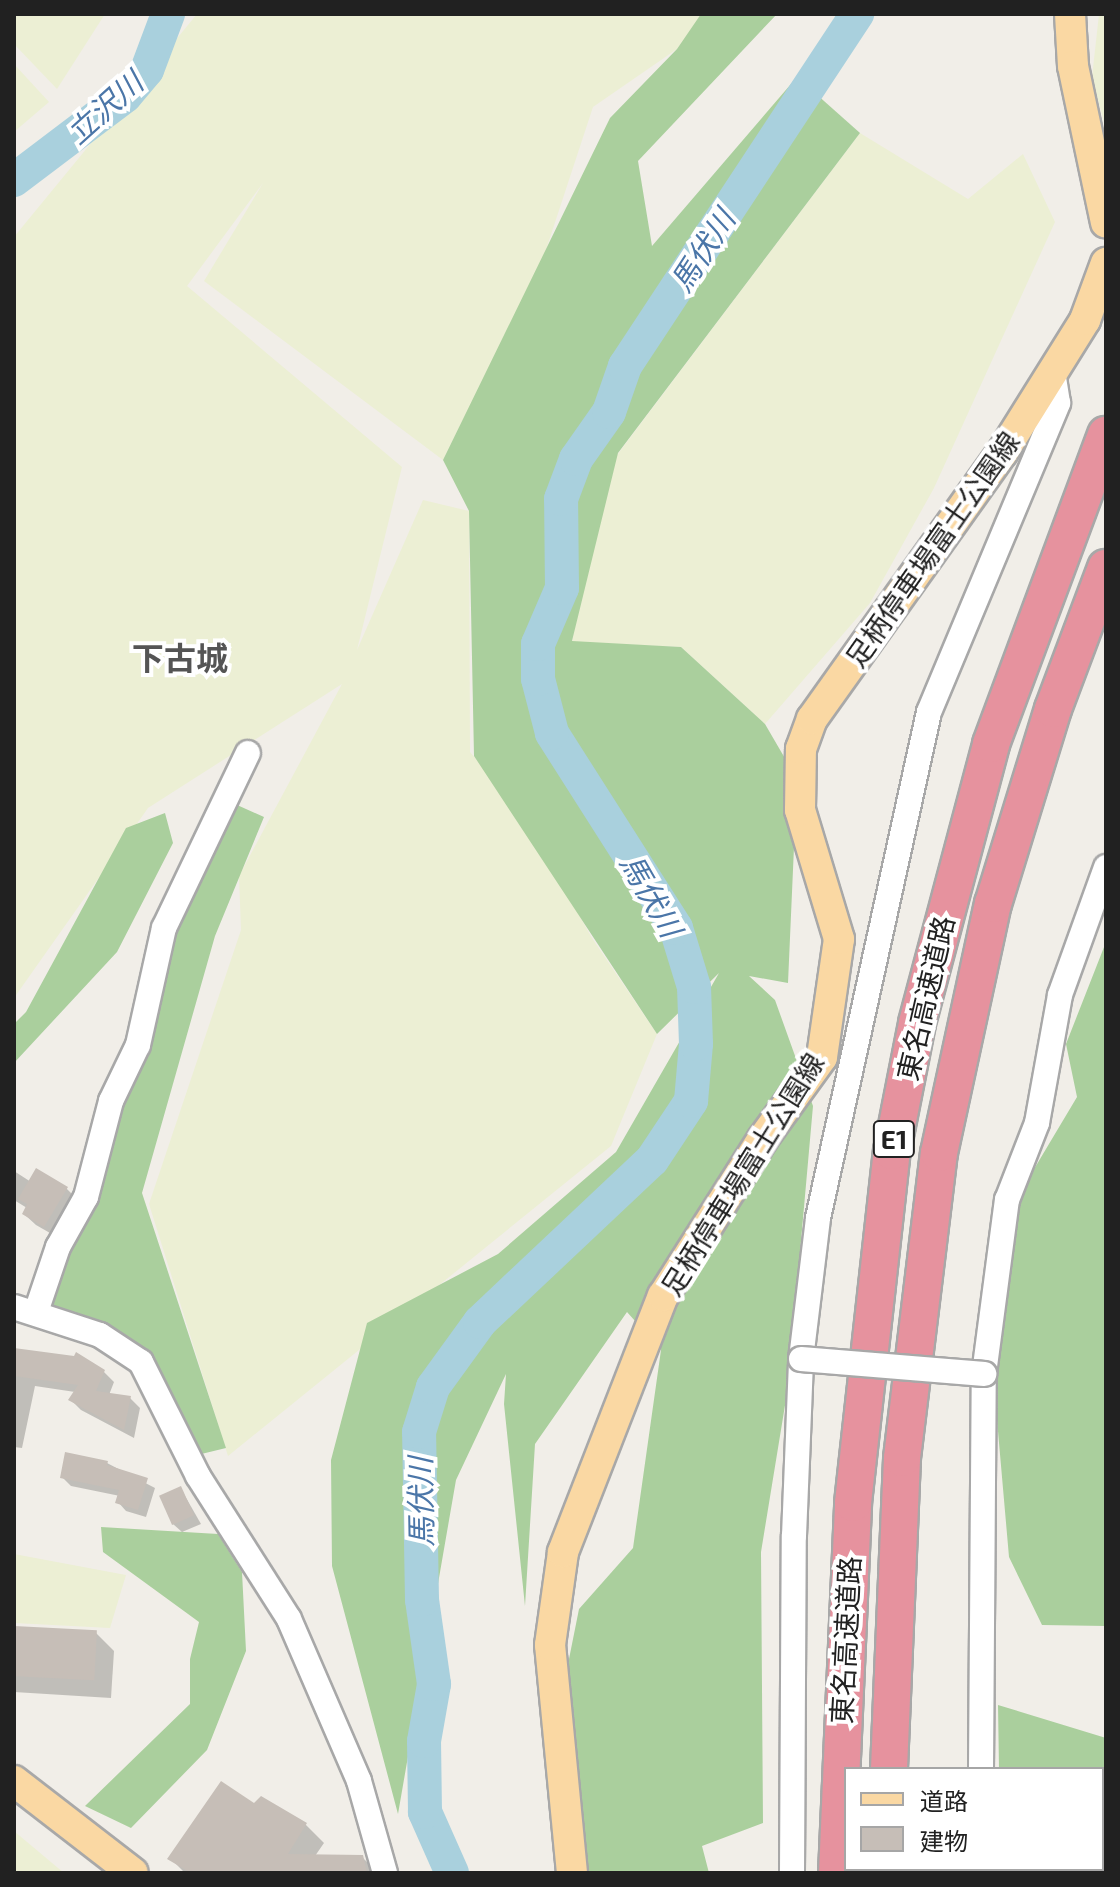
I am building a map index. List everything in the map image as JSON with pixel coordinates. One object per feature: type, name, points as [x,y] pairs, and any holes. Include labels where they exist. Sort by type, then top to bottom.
[{"type":"highway","name":"東名高速道路","points":[[837,1873],[853,1503],[892,1151],[924,995],[991,744],[1033,619],[1106,435]]},
{"type":"highway","name":"東名高速道路","points":[[889,1767],[902,1458],[939,1153],[993,904],[1053,709],[1106,568]]},
{"type":"main road","points":[[1070,14],[1073,66],[1106,223]]},
{"type":"main road","name":"足柄停車場富士公園線","points":[[572,1873],[550,1645],[563,1552],[663,1296],[762,1140],[822,1057],[839,939],[800,810],[801,749],[812,719],[950,530],[1053,371],[1085,320],[1106,263]]},
{"type":"main road","points":[[14,1781],[133,1873]]},
{"type":"street","points":[[792,1873],[794,1536],[801,1359],[818,1218],[929,712],[1058,403],[1053,371]]},
{"type":"street","points":[[248,753],[164,928],[138,1045],[111,1101],[86,1197],[25,1309],[100,1335],[141,1362],[198,1476],[289,1619],[359,1781],[385,1873]]},
{"type":"street","points":[[981,1767],[984,1374],[1007,1200],[1037,1123],[1060,995],[1106,867]]},
{"type":"street","points":[[801,1359],[984,1374]]},
{"type":"green space","points":[[14,14],[105,14],[57,89],[14,44]]},
{"type":"green space","points":[[197,14],[702,14],[677,49],[593,107],[541,265],[443,460],[204,281],[263,183],[187,286],[402,467],[357,650],[423,500],[469,511],[470,752],[517,806],[592,938],[657,1034],[611,1146],[228,1456],[149,1204],[241,930],[239,876],[342,684],[148,808],[14,998],[14,237]]},
{"type":"green space","points":[[701,14],[777,14],[638,161],[652,246],[797,77],[860,133],[618,453],[572,641],[681,647],[765,724],[797,779],[788,983],[749,976],[775,1000],[813,1106],[788,1387],[761,1552],[763,1823],[702,1846],[709,1873],[587,1873],[563,1689],[579,1609],[633,1548],[661,1350],[627,1312],[535,1444],[525,1606],[504,1404],[506,1374],[456,1480],[398,1814],[332,1566],[331,1460],[367,1323],[498,1254],[616,1152],[719,973],[657,1034],[474,756],[469,511],[443,460],[610,118],[677,49]]},
{"type":"green space","points":[[1099,14],[1106,14],[1106,130],[1092,77]]},
{"type":"green space","points":[[14,64],[49,102],[14,132]]},
{"type":"green space","points":[[860,133],[968,199],[1023,154],[1055,222],[934,488],[870,603],[765,724],[681,647],[572,642],[602,475]]},
{"type":"green space","points":[[226,800],[264,817],[215,936],[142,1193],[226,1448],[189,1457],[125,1341],[40,1300]]},
{"type":"green space","points":[[165,813],[173,843],[117,952],[14,1063],[14,1024],[26,1012],[126,828]]},
{"type":"green space","points":[[1106,942],[1106,1626],[1042,1625],[1009,1557],[995,1397],[1015,1201],[1077,1097],[1066,1044]]},
{"type":"green space","points":[[101,1527],[218,1534],[242,1572],[246,1651],[207,1750],[131,1828],[85,1806],[190,1704],[190,1659],[199,1622],[103,1552]]},
{"type":"green space","points":[[14,1554],[126,1575],[110,1628],[14,1623]]},
{"type":"green space","points":[[998,1705],[1106,1738],[1106,1873],[1001,1873],[1104,1871],[1104,1767],[999,1767]]},
{"type":"green space","points":[[14,1831],[64,1873],[14,1873]]},
{"type":"building","points":[[36,1168],[68,1187],[44,1227],[22,1214],[27,1204],[18,1199]]},
{"type":"building","points":[[14,1348],[74,1356],[76,1352],[105,1370],[96,1391],[131,1396],[124,1430],[68,1400],[78,1385],[14,1376]]},
{"type":"building","points":[[65,1452],[108,1461],[107,1465],[148,1478],[138,1510],[115,1503],[119,1490],[60,1478]]},
{"type":"building","points":[[181,1486],[194,1515],[172,1525],[159,1496]]},
{"type":"building","points":[[14,1626],[97,1630],[94,1680],[14,1676]]},
{"type":"building","points":[[221,1781],[254,1803],[261,1796],[307,1823],[288,1854],[363,1855],[367,1873],[191,1873],[167,1859]]},
{"type":"waterway","name":"立沢川","points":[[14,180],[125,96],[147,70],[168,14]]},
{"type":"waterway","name":"馬伏川","points":[[452,1873],[425,1812],[424,1741],[434,1684],[422,1600],[419,1432],[433,1387],[480,1322],[652,1160],[691,1101],[696,1044],[694,987],[676,928],[552,733],[538,679],[538,644],[562,588],[561,499],[576,459],[609,412],[625,366],[857,14]]},
{"type":"district","name":"下古城","points":[[180,657]]}]
